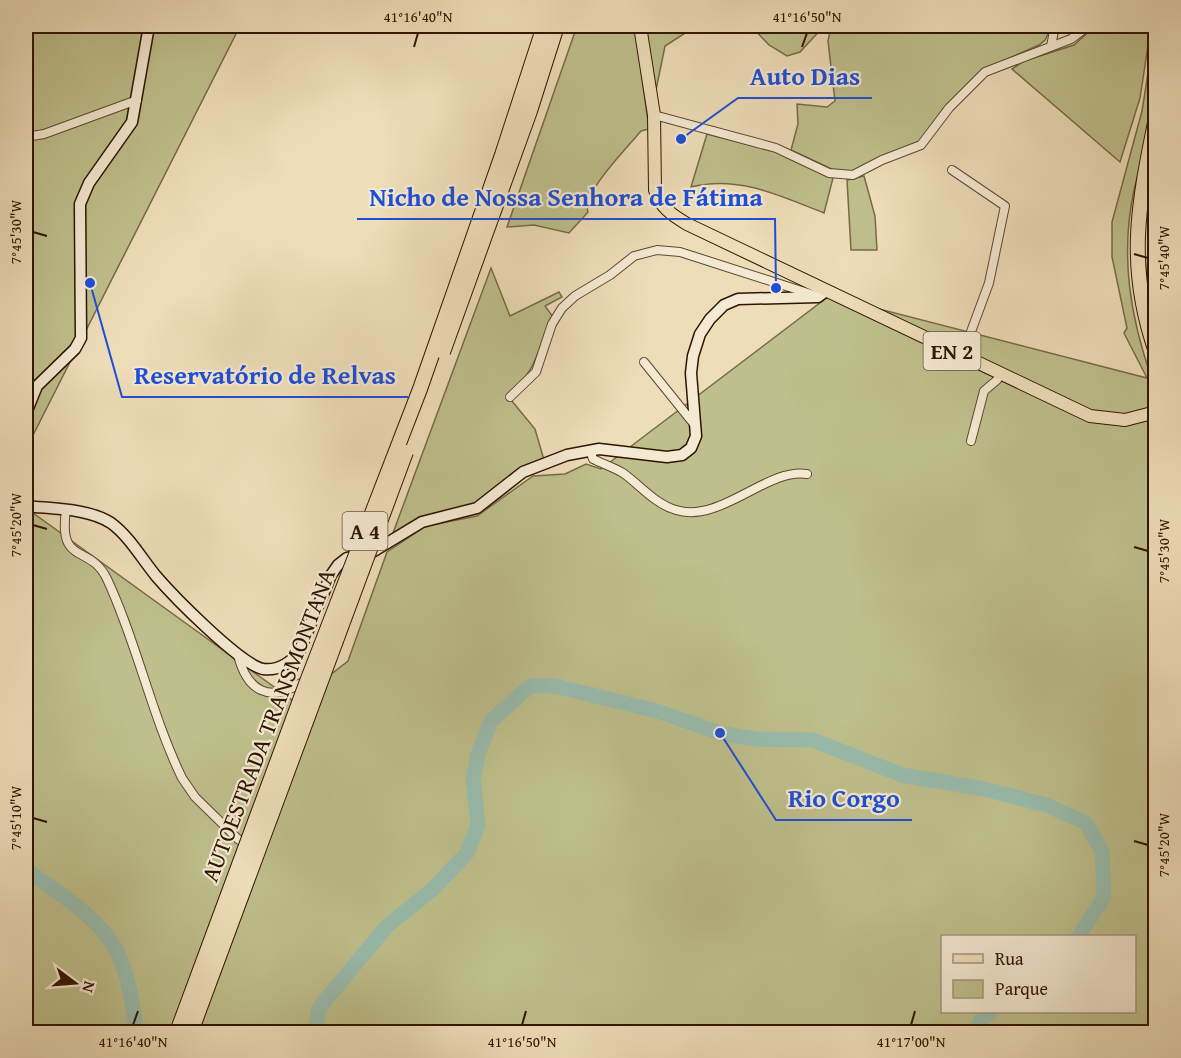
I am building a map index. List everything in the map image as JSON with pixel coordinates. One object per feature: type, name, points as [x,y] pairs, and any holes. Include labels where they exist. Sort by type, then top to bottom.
[{"type":"highway","name":"AUTOESTRADA TRANSMONTANA","points":[[177,1032],[306,684],[420,389],[502,155],[544,26]]},
{"type":"highway","name":"AUTOESTRADA TRANSMONTANA","points":[[191,1032],[491,223],[557,26]]},
{"type":"highway","points":[[1155,118],[1136,240],[1140,292],[1155,352]]},
{"type":"highway","points":[[1155,145],[1144,205],[1140,252],[1143,289],[1155,334]]},
{"type":"main road","name":"EN 2","points":[[640,26],[654,115],[654,182],[656,195],[666,210],[687,224],[822,294],[962,356],[1078,411],[1097,418],[1115,421],[1155,412]]},
{"type":"main road","name":"EN 2","points":[[1078,411],[1117,414],[1155,404]]},
{"type":"street","points":[[26,413],[38,386],[75,349],[81,338],[80,204],[89,183],[131,125],[149,26]]},
{"type":"street","points":[[1051,46],[1055,26]]},
{"type":"street","points":[[654,115],[781,150],[829,173],[853,175],[882,160],[921,145],[949,108],[985,72],[1076,37],[1088,26]]},
{"type":"street","points":[[26,137],[44,134],[137,100]]},
{"type":"street","points":[[952,170],[1005,206],[989,283],[962,356]]},
{"type":"street","points":[[510,397],[529,381],[538,367],[549,329],[562,308],[578,293],[641,254],[664,250],[694,255],[822,294]]},
{"type":"street","points":[[26,507],[66,510],[112,524],[159,579],[238,655],[260,668],[272,669],[284,665],[299,652],[328,581],[342,561],[379,548],[422,522],[482,505],[528,470],[573,453],[590,450],[679,456],[691,448],[696,426],[692,362],[700,334],[715,313],[729,303],[744,298],[822,294]]},
{"type":"street","points":[[644,362],[696,426]]},
{"type":"street","points":[[971,441],[984,391],[997,380],[1000,374]]},
{"type":"street","points":[[590,450],[593,459],[620,471],[669,508],[682,512],[723,505],[789,475],[807,474]]},
{"type":"street","points":[[66,510],[63,532],[66,542],[105,576],[182,778],[195,797],[239,840]]},
{"type":"street","points":[[238,655],[245,676],[260,690],[283,692],[302,682]]},
{"type":"green space","points":[[26,26],[240,26],[26,449]]},
{"type":"green space","points":[[577,26],[635,26],[649,129],[641,131],[607,171],[592,194],[588,212],[569,233],[534,225],[507,227]]},
{"type":"green space","points":[[645,26],[696,26],[665,46],[656,90]]},
{"type":"green space","points":[[751,26],[824,26],[800,52],[787,56],[769,45]]},
{"type":"green space","points":[[831,26],[1052,26],[1045,40],[1039,45],[982,70],[943,109],[922,141],[858,171],[838,172],[791,150],[798,124],[797,104],[827,107],[835,101],[828,41]]},
{"type":"green space","points":[[1095,26],[1151,26],[1140,98],[1120,162],[1012,69],[1024,61],[1074,45]]},
{"type":"green space","points":[[1155,28],[1155,97],[1130,214],[1128,262],[1138,332],[1152,379],[1156,380],[1155,1032],[26,1032],[26,508],[295,702],[348,661],[387,552],[426,526],[477,516],[533,476],[565,474],[586,464],[601,469],[829,296],[1147,378],[1124,333],[1127,328],[1112,257],[1112,222],[1142,111]]},
{"type":"green space","points":[[707,134],[779,152],[833,178],[824,213],[775,194],[743,185],[709,184],[691,187]]},
{"type":"green space","points":[[864,176],[875,216],[877,250],[851,250],[847,180]]},
{"type":"green space","points":[[491,268],[510,316],[559,292],[562,297],[545,306],[553,317],[536,358],[526,375],[507,395],[535,429],[544,460],[477,503],[419,517],[393,533]]},
{"type":"waterway","points":[[315,1032],[319,1008],[387,926],[432,890],[467,853],[478,825],[473,780],[478,754],[491,721],[530,686],[555,686],[657,711],[720,733],[754,739],[813,740],[902,775],[984,789],[1046,805],[1086,823],[1102,851],[1104,897],[1080,935]]},
{"type":"waterway","points":[[26,869],[87,915],[108,937],[124,968],[137,1032]]},
{"type":"waterway","points":[[977,1032],[980,1021],[990,1013]]},
{"type":"place","name":"Auto Dias","points":[[681,139]]},
{"type":"place","name":"Reservatório de Relvas","points":[[90,283]]},
{"type":"place","name":"Nicho de Nossa Senhora de Fátima","points":[[776,288]]},
{"type":"place","name":"Rio Corgo","points":[[720,733]]}]
